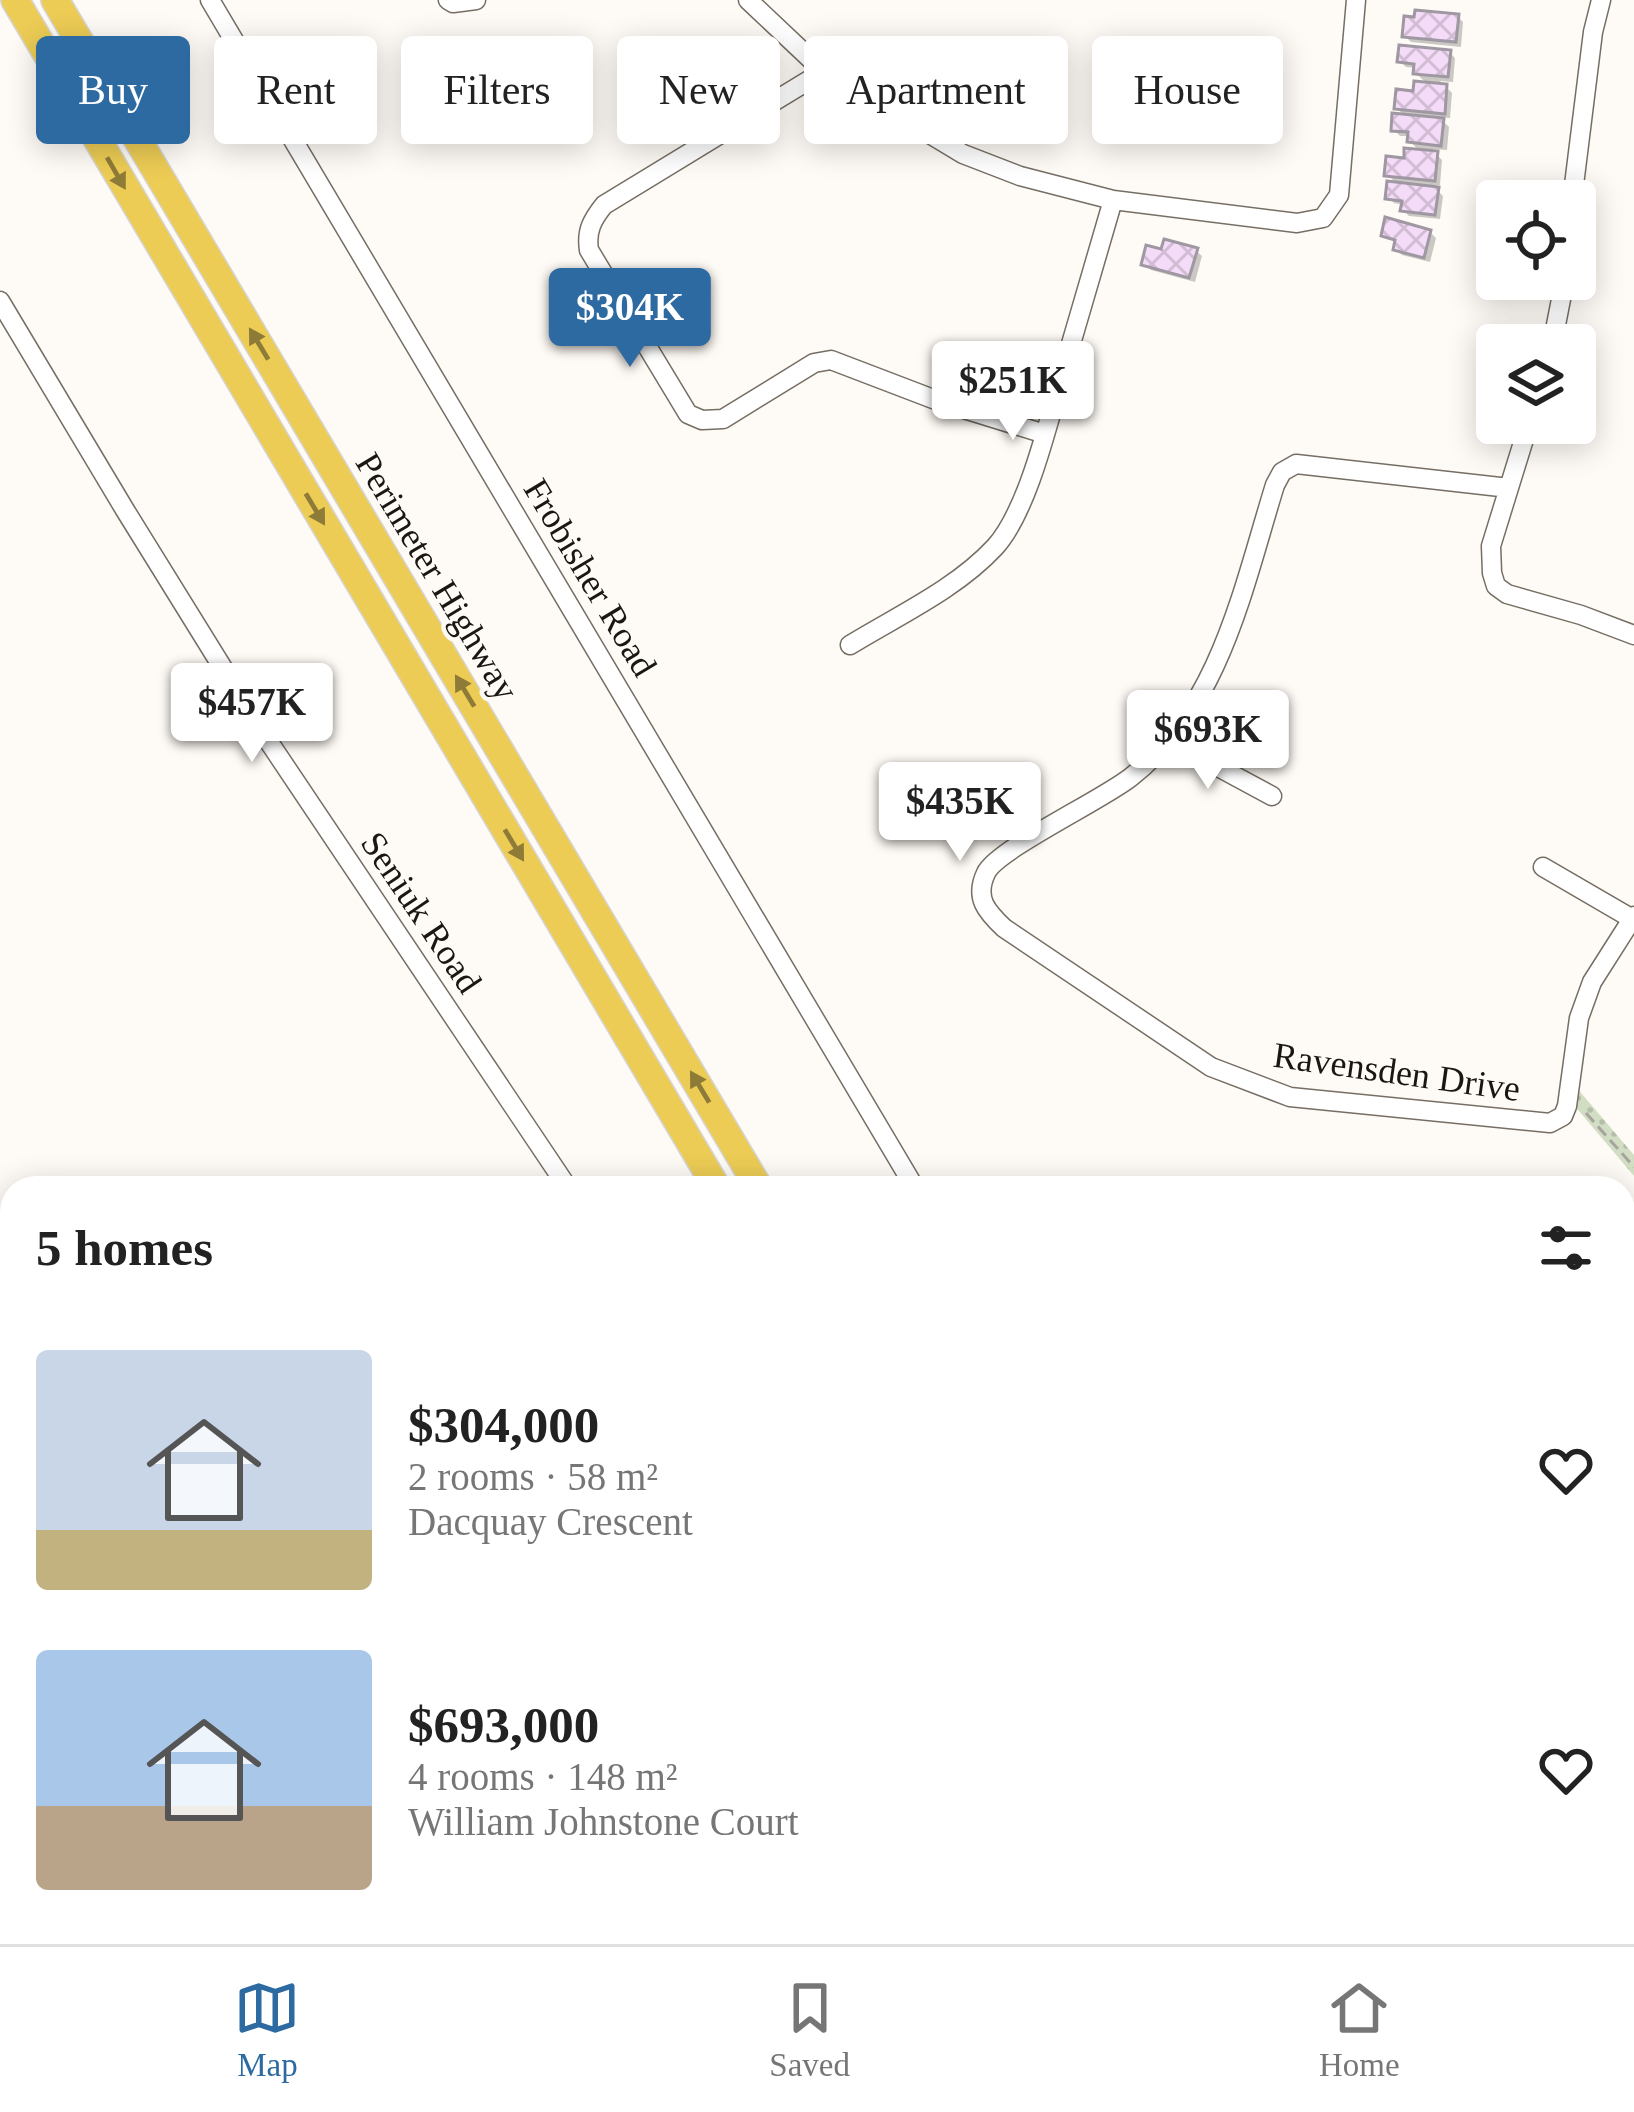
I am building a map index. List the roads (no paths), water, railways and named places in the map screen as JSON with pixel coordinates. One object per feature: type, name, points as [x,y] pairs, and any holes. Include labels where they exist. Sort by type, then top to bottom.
[{"type":"highway","name":"Perimeter Highway","points":[[15,0],[710,1176]]},
{"type":"highway","name":"Perimeter Highway","points":[[56,0],[752,1176]]},
{"type":"street","name":"Frobisher Road","points":[[210,0],[908,1176]]},
{"type":"street","points":[[448,0],[476,0]]},
{"type":"street","points":[[748,0],[804,52]]},
{"type":"street","points":[[946,144],[1020,176],[1113,200],[1297,223],[1323,218],[1339,195],[1356,0]]},
{"type":"street","points":[[1575,180],[1601,0]]},
{"type":"street","points":[[804,83],[604,205],[592,219],[589,250],[688,413],[702,420],[723,419],[814,363],[831,360],[941,402],[1045,434]]},
{"type":"street","points":[[850,645],[949,585],[998,544],[1013,519],[1045,434],[1113,200]]},
{"type":"street","name":"Seniuk Road","points":[[0,301],[265,736],[560,1176]]},
{"type":"street","points":[[1523,444],[1491,546],[1496,586],[1507,595],[1634,635]]},
{"type":"street","name":"Ravensden Drive","points":[[1509,488],[1295,464],[1282,472],[1210,679],[1171,741],[1133,776],[986,870],[984,910],[1211,1067],[1272,1091],[1290,1097],[1550,1123],[1563,1116],[1579,1018],[1592,982],[1634,918]]},
{"type":"street","points":[[1171,741],[1272,796]]},
{"type":"street","points":[[1543,867],[1634,918]]}]
